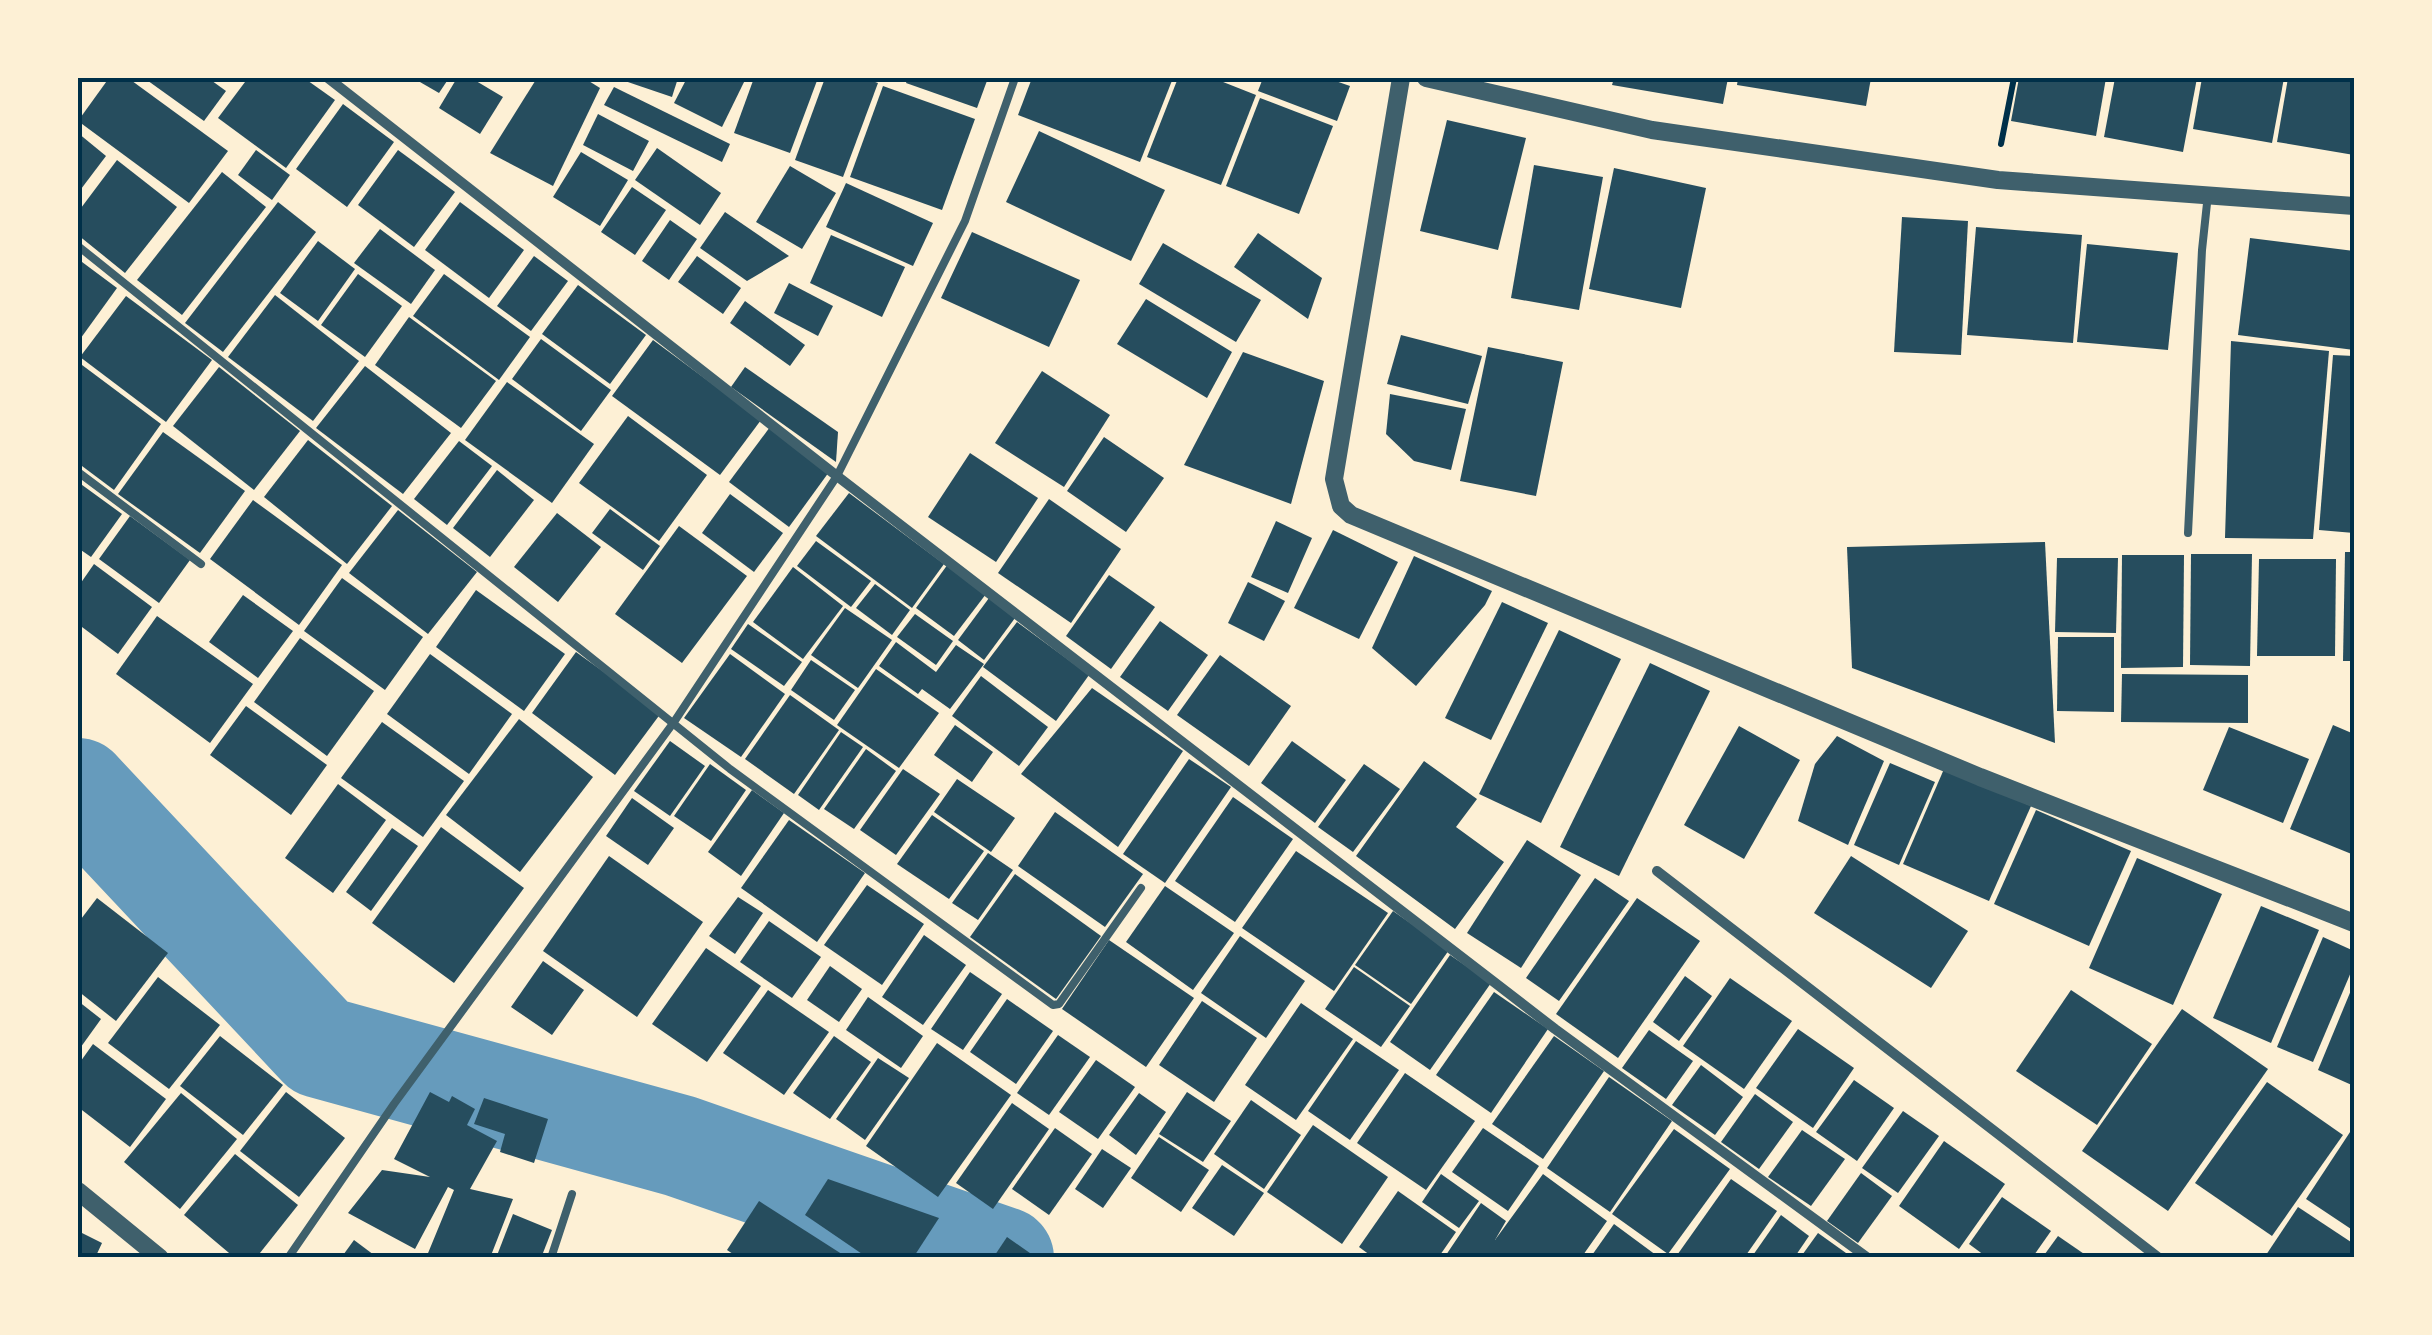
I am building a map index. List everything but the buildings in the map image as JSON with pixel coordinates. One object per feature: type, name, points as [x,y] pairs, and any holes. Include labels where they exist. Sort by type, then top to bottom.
[{"type":"street","points":[[328,78],[837,476],[1555,1028],[1868,1258]]},
{"type":"street","points":[[1401,78],[1334,479],[1341,506],[1352,516],[1962,770],[2354,923]]},
{"type":"street","points":[[1426,78],[1470,83],[1652,130],[1998,180],[2354,206]]},
{"type":"street","points":[[1657,872],[2159,1258]]},
{"type":"street","points":[[78,1191],[160,1258]]},
{"type":"lane","points":[[288,1258],[394,1104],[674,722],[837,476],[964,221],[1016,78]]},
{"type":"lane","points":[[2188,533],[2208,194]]},
{"type":"lane","points":[[78,246],[730,768],[1054,1004],[1059,1004],[1141,888]]},
{"type":"lane","points":[[78,472],[200,564]]},
{"type":"lane","points":[[551,1258],[572,1194]]},
{"type":"path","points":[[1998,180],[2014,78]]},
{"type":"waterway","points":[[78,789],[320,1047],[680,1146],[1003,1258]]}]
